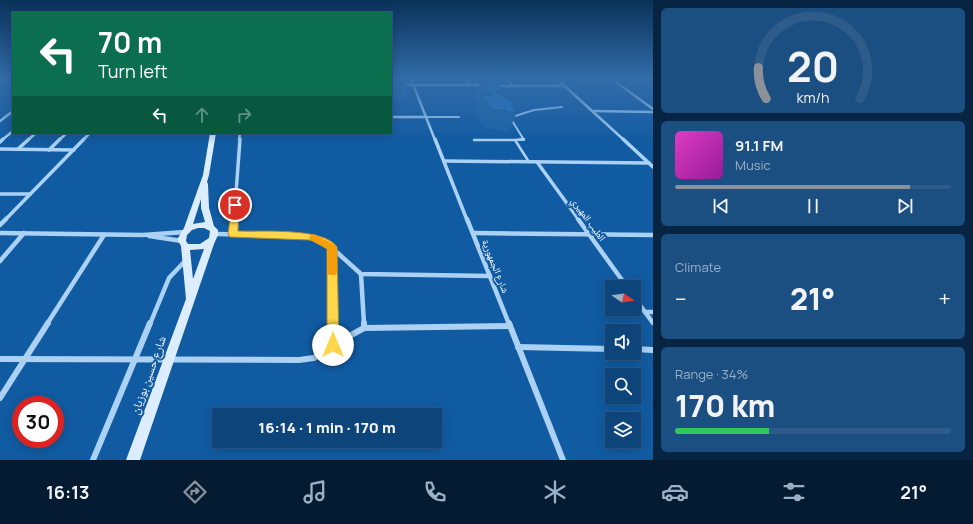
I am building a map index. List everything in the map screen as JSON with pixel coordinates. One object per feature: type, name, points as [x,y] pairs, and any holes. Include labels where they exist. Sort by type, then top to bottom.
[{"type":"main road","points":[[212,134],[206,175],[205,208],[213,230]]},
{"type":"main road","points":[[206,175],[186,231],[181,239],[183,244],[197,248],[210,243]]},
{"type":"main road","points":[[186,231],[199,225],[213,230]]},
{"type":"main road","name":"شارع حسين بوزيان","points":[[133,460],[210,243],[213,230]]},
{"type":"main road","name":"شارع حسين بوزيان","points":[[183,244],[190,300]]},
{"type":"street","name":"شارع الجمهورية","points":[[420,100],[563,460]]},
{"type":"street","points":[[581,100],[653,167]]},
{"type":"street","points":[[640,100],[653,111]]},
{"type":"street","points":[[593,111],[653,111]]},
{"type":"street","points":[[0,121],[12,112]]},
{"type":"street","points":[[392,117],[426,117]]},
{"type":"street","points":[[0,142],[12,132]]},
{"type":"street","points":[[18,149],[35,134]]},
{"type":"street","points":[[49,150],[65,134]]},
{"type":"street","points":[[0,225],[89,134]]},
{"type":"street","points":[[233,234],[240,134]]},
{"type":"street","points":[[0,149],[74,150]]},
{"type":"street","points":[[444,161],[649,163]]},
{"type":"street","name":"الطيب المهيري","points":[[537,162],[622,280]]},
{"type":"street","points":[[0,194],[30,194]]},
{"type":"street","points":[[213,230],[233,234],[309,236],[318,238],[332,247],[361,274],[490,276]]},
{"type":"street","points":[[0,233],[143,235],[186,231]]},
{"type":"street","points":[[0,261],[24,233]]},
{"type":"street","points":[[473,233],[653,235]]},
{"type":"street","points":[[0,398],[104,235]]},
{"type":"street","points":[[143,235],[183,244]]},
{"type":"street","points":[[332,247],[333,345]]},
{"type":"street","points":[[93,460],[168,278],[186,260]]},
{"type":"street","points":[[361,274],[364,328]]},
{"type":"street","points":[[641,307],[653,323]]},
{"type":"street","points":[[645,312],[653,312]]},
{"type":"street","points":[[0,359],[167,361],[299,360],[314,358],[333,345],[364,328],[510,326]]},
{"type":"street","points":[[518,347],[605,349]]},
{"type":"street","points":[[641,350],[653,350]]},
{"type":"lane","points":[[511,118],[534,110],[562,107]]},
{"type":"lane","points":[[474,140],[524,140],[508,114]]},
{"type":"lane","points":[[426,117],[459,117]]},
{"type":"lane","points":[[515,140],[529,162]]},
{"type":"building","points":[[485,100],[510,100],[514,103],[512,105],[517,112],[506,112],[505,110],[493,110]]},
{"type":"slow traffic","points":[[314,237],[332,247],[332,272]]},
{"type":"route","points":[[235,205],[233,234],[309,236],[318,238],[332,247],[333,345]]}]
